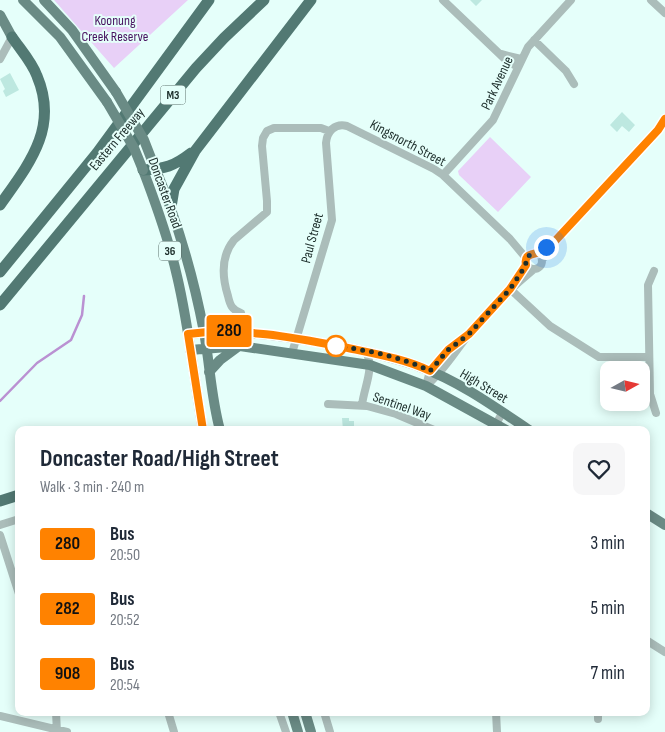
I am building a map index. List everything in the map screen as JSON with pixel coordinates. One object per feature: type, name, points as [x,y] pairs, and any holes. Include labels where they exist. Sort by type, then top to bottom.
[{"type":"highway","name":"Eastern Freeway","points":[[0,272],[97,153],[210,0]]},
{"type":"highway","name":"Eastern Freeway","points":[[0,305],[196,68],[264,0]]},
{"type":"highway","points":[[171,206],[174,189],[195,151],[311,0]]},
{"type":"highway","points":[[0,205],[36,148],[45,120],[45,103],[36,74],[12,37]]},
{"type":"highway","points":[[143,170],[177,164],[195,151]]},
{"type":"highway","points":[[0,501],[15,496]]},
{"type":"main road","name":"Doncaster Road","points":[[23,0],[60,37],[107,102],[134,148],[165,231],[172,258],[188,334],[202,426]]},
{"type":"main road","name":"Doncaster Road","points":[[44,0],[72,30],[116,92],[144,140],[156,169],[171,206],[200,309],[207,348],[213,405],[219,426]]},
{"type":"main road","points":[[0,15],[12,37]]},
{"type":"main road","points":[[200,309],[212,324],[227,331]]},
{"type":"main road","name":"High Street","points":[[188,334],[244,331],[366,352],[405,362],[434,373],[471,392],[522,426]]},
{"type":"main road","points":[[209,372],[220,360],[240,346]]},
{"type":"main road","name":"High Street","points":[[190,350],[240,346],[370,365],[426,386],[492,426]]},
{"type":"main road","points":[[650,516],[665,525]]},
{"type":"main road","points":[[293,716],[298,732]]},
{"type":"main road","points":[[306,716],[311,732]]},
{"type":"street","points":[[443,0],[501,54],[520,63]]},
{"type":"street","name":"Park Avenue","points":[[443,175],[493,120],[520,63],[534,40],[571,0]]},
{"type":"street","points":[[651,0],[665,13]]},
{"type":"street","points":[[0,59],[12,37]]},
{"type":"street","points":[[534,40],[566,71],[574,84]]},
{"type":"street","points":[[426,386],[434,373],[510,289],[531,260],[555,241],[662,128],[665,119]]},
{"type":"street","name":"Kingsnorth Street","points":[[241,313],[232,308],[226,291],[224,281],[225,258],[234,240],[266,212],[267,201],[262,146],[263,138],[267,131],[274,128],[322,128],[331,130],[338,125],[347,126],[443,175],[531,260],[540,256],[542,260]]},
{"type":"street","name":"Paul Street","points":[[292,353],[332,220],[326,143],[331,130]]},
{"type":"street","points":[[531,260],[540,267],[542,260],[555,241]]},
{"type":"street","points":[[654,271],[648,285],[649,357],[650,394],[656,413]]},
{"type":"street","points":[[510,289],[550,326],[599,357],[649,357]]},
{"type":"street","name":"Sentinel Way","points":[[362,405],[370,365],[370,358],[366,352]]},
{"type":"street","name":"Sentinel Way","points":[[328,404],[362,405],[383,410],[424,426]]},
{"type":"street","points":[[495,426],[502,413]]},
{"type":"street","points":[[0,525],[15,520]]},
{"type":"street","points":[[0,535],[15,582]]},
{"type":"street","points":[[650,643],[665,652]]},
{"type":"street","points":[[0,716],[67,732]]},
{"type":"street","points":[[56,716],[57,731]]},
{"type":"street","points":[[169,716],[174,732]]},
{"type":"street","points":[[280,716],[286,732]]},
{"type":"street","points":[[325,716],[330,732]]},
{"type":"street","points":[[496,716],[497,732]]},
{"type":"green space","name":"Koonung Creek Reserve","points":[[54,0],[188,0],[114,68]]},
{"type":"green space","points":[[490,137],[531,177],[498,212],[459,175],[458,171]]},
{"type":"building","points":[[470,0],[482,0],[476,6]]},
{"type":"building","points":[[10,73],[19,90],[6,97],[3,91],[5,89],[0,79]]},
{"type":"building","points":[[622,112],[635,125],[629,132],[622,126],[617,132],[610,125]]},
{"type":"building","points":[[342,418],[349,418],[349,421],[354,421],[354,426],[343,426]]},
{"type":"waterway","points":[[0,401],[37,363],[71,340],[82,315],[84,296]]},
{"type":"bus line","name":"280","points":[[202,426],[188,334],[211,331],[244,331],[378,354],[430,371],[448,350],[469,334],[510,289],[526,265],[527,256],[531,253],[536,253],[555,241],[658,130],[665,119]]},
{"type":"route","points":[[336,346],[392,358],[430,371],[448,350],[469,334],[510,289],[526,265],[527,256],[546,247]]}]
